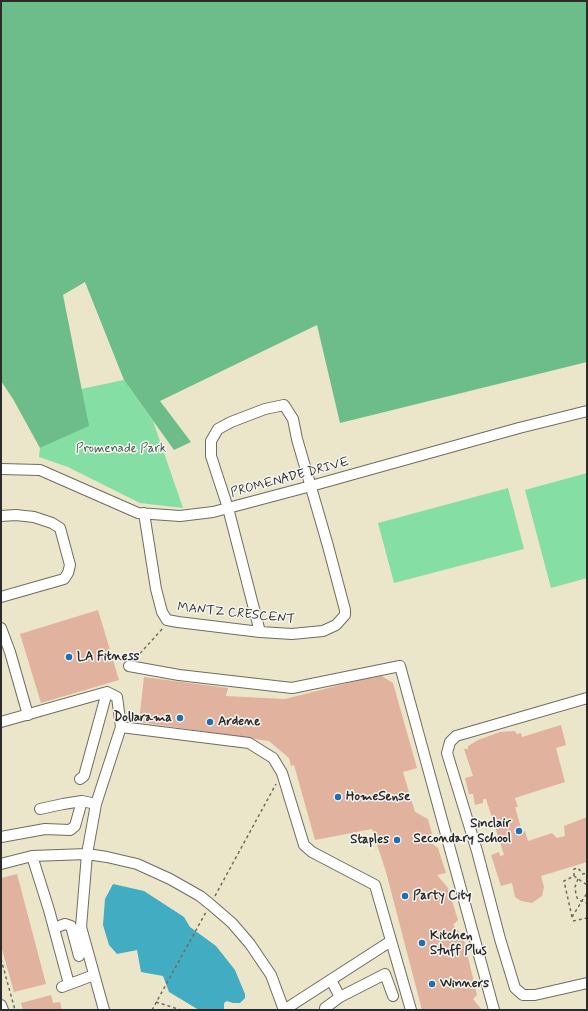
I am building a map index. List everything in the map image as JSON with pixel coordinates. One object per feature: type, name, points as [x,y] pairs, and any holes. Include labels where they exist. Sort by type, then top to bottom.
[{"type":"street","points":[[260,632],[228,508],[211,456],[211,441],[218,429],[231,422],[265,408],[284,405],[293,419],[297,439],[311,486]]},
{"type":"street","name":"PROMENADE DRIVE","points":[[1,469],[40,470],[138,513],[180,516],[213,512],[587,410]]},
{"type":"street","name":"MANTZ CRESCENT","points":[[144,513],[156,588],[162,612],[167,620],[260,632],[292,634],[323,631],[336,625],[345,615],[345,610],[311,486]]},
{"type":"street","points":[[1,516],[16,515],[34,517],[52,523],[60,528],[70,565],[68,573],[64,579],[1,597]]},
{"type":"street","points":[[1,628],[3,639],[28,715]]},
{"type":"street","points":[[129,666],[179,675],[292,688],[400,666],[494,1010]]},
{"type":"street","points":[[80,779],[84,776],[107,692]]},
{"type":"street","points":[[1,722],[107,692],[117,697],[121,727],[96,804],[87,854],[81,927],[104,1010]]},
{"type":"street","points":[[587,698],[456,736],[450,742],[447,754],[477,851],[500,939],[515,988],[524,995],[535,995],[587,983]]},
{"type":"street","points":[[121,727],[249,743],[273,758],[282,774],[304,845],[312,852],[375,885],[411,1010]]},
{"type":"street","points":[[40,809],[82,801],[96,804]]},
{"type":"street","points":[[1,837],[46,829],[70,830],[75,826],[82,801]]},
{"type":"street","points":[[1,864],[32,856],[87,854],[107,856],[137,864],[170,879],[200,896],[232,923],[250,944],[271,975],[284,1010],[391,941]]},
{"type":"street","points":[[32,856],[54,928],[66,985],[94,975]]},
{"type":"street","points":[[54,928],[65,924],[72,926],[78,956]]},
{"type":"street","points":[[324,1009],[340,997],[385,974],[393,996]]},
{"type":"street","points":[[331,980],[340,997]]},
{"type":"street","points":[[1,1005],[3,1010]]},
{"type":"path","points":[[129,666],[169,620]]},
{"type":"path","points":[[152,1010],[282,774]]},
{"type":"path","points":[[574,876],[574,869],[578,868],[583,874],[587,873]]},
{"type":"path","points":[[574,876],[587,885]]},
{"type":"path","points":[[574,876],[564,881],[572,917],[587,893]]},
{"type":"path","points":[[578,879],[575,888],[576,896],[578,900],[587,903]]},
{"type":"path","points":[[573,921],[587,918]]},
{"type":"path","points":[[1,959],[15,1010]]},
{"type":"path","points":[[156,1001],[181,1010]]},
{"type":"green space","points":[[1,1],[587,1],[587,362],[340,423],[317,325],[160,401],[191,442],[174,450],[124,380],[85,282],[63,295],[89,426],[40,448],[13,399],[1,381]]},
{"type":"green space","name":"Promenade Park","points":[[124,380],[153,421],[183,508],[140,503],[68,467],[39,457],[40,448],[88,426],[81,389]]},
{"type":"green space","points":[[587,473],[587,578],[551,588],[525,490]]},
{"type":"green space","points":[[508,488],[524,549],[394,583],[378,523]]},
{"type":"water","points":[[113,884],[144,891],[184,917],[190,927],[216,946],[235,970],[245,994],[245,998],[240,1003],[227,1001],[224,1003],[224,1009],[222,1010],[199,1010],[169,992],[163,976],[141,972],[137,950],[117,954],[109,945],[103,925],[105,899]]},
{"type":"building","name":"LA Fitness","points":[[98,610],[119,680],[41,703],[20,634]]},
{"type":"building","points":[[380,675],[393,683],[417,768],[403,772],[415,812],[428,819],[432,834],[427,840],[438,848],[446,873],[437,875],[448,888],[458,920],[453,925],[463,936],[477,995],[473,999],[482,1010],[422,1010],[386,872],[372,829],[315,840],[294,765],[291,766],[289,758],[269,741],[139,722],[144,677],[228,688],[226,696],[285,699]]},
{"type":"building","name":"Sinclair Secondary School","points":[[561,725],[566,745],[556,748],[565,782],[515,798],[518,807],[515,807],[522,831],[525,831],[528,841],[552,833],[557,838],[565,836],[564,826],[587,817],[587,862],[541,876],[544,887],[542,896],[532,903],[521,901],[515,897],[512,883],[501,886],[491,855],[499,852],[500,856],[504,855],[486,799],[483,799],[483,803],[475,805],[473,794],[469,794],[465,778],[473,776],[464,749],[468,749],[468,746],[478,740],[500,732],[515,731],[517,734],[521,733],[522,737]]},
{"type":"building","points":[[17,874],[46,984],[14,992],[1,946],[1,878]]},
{"type":"building","points":[[51,995],[53,1003],[60,1002],[62,1010],[23,1010],[21,1003]]},
{"type":"place","name":"LA Fitness","points":[[69,657]]},
{"type":"place","name":"Dollarama","points":[[180,718]]},
{"type":"place","name":"Ardene","points":[[210,722]]},
{"type":"place","name":"HomeSense","points":[[338,797]]},
{"type":"place","name":"Sinclair Secondary School","points":[[519,831]]},
{"type":"place","name":"Staples","points":[[397,840]]},
{"type":"place","name":"Party City","points":[[405,896]]},
{"type":"place","name":"Kitchen Stuff Plus","points":[[422,943]]},
{"type":"place","name":"Winners","points":[[432,984]]}]
